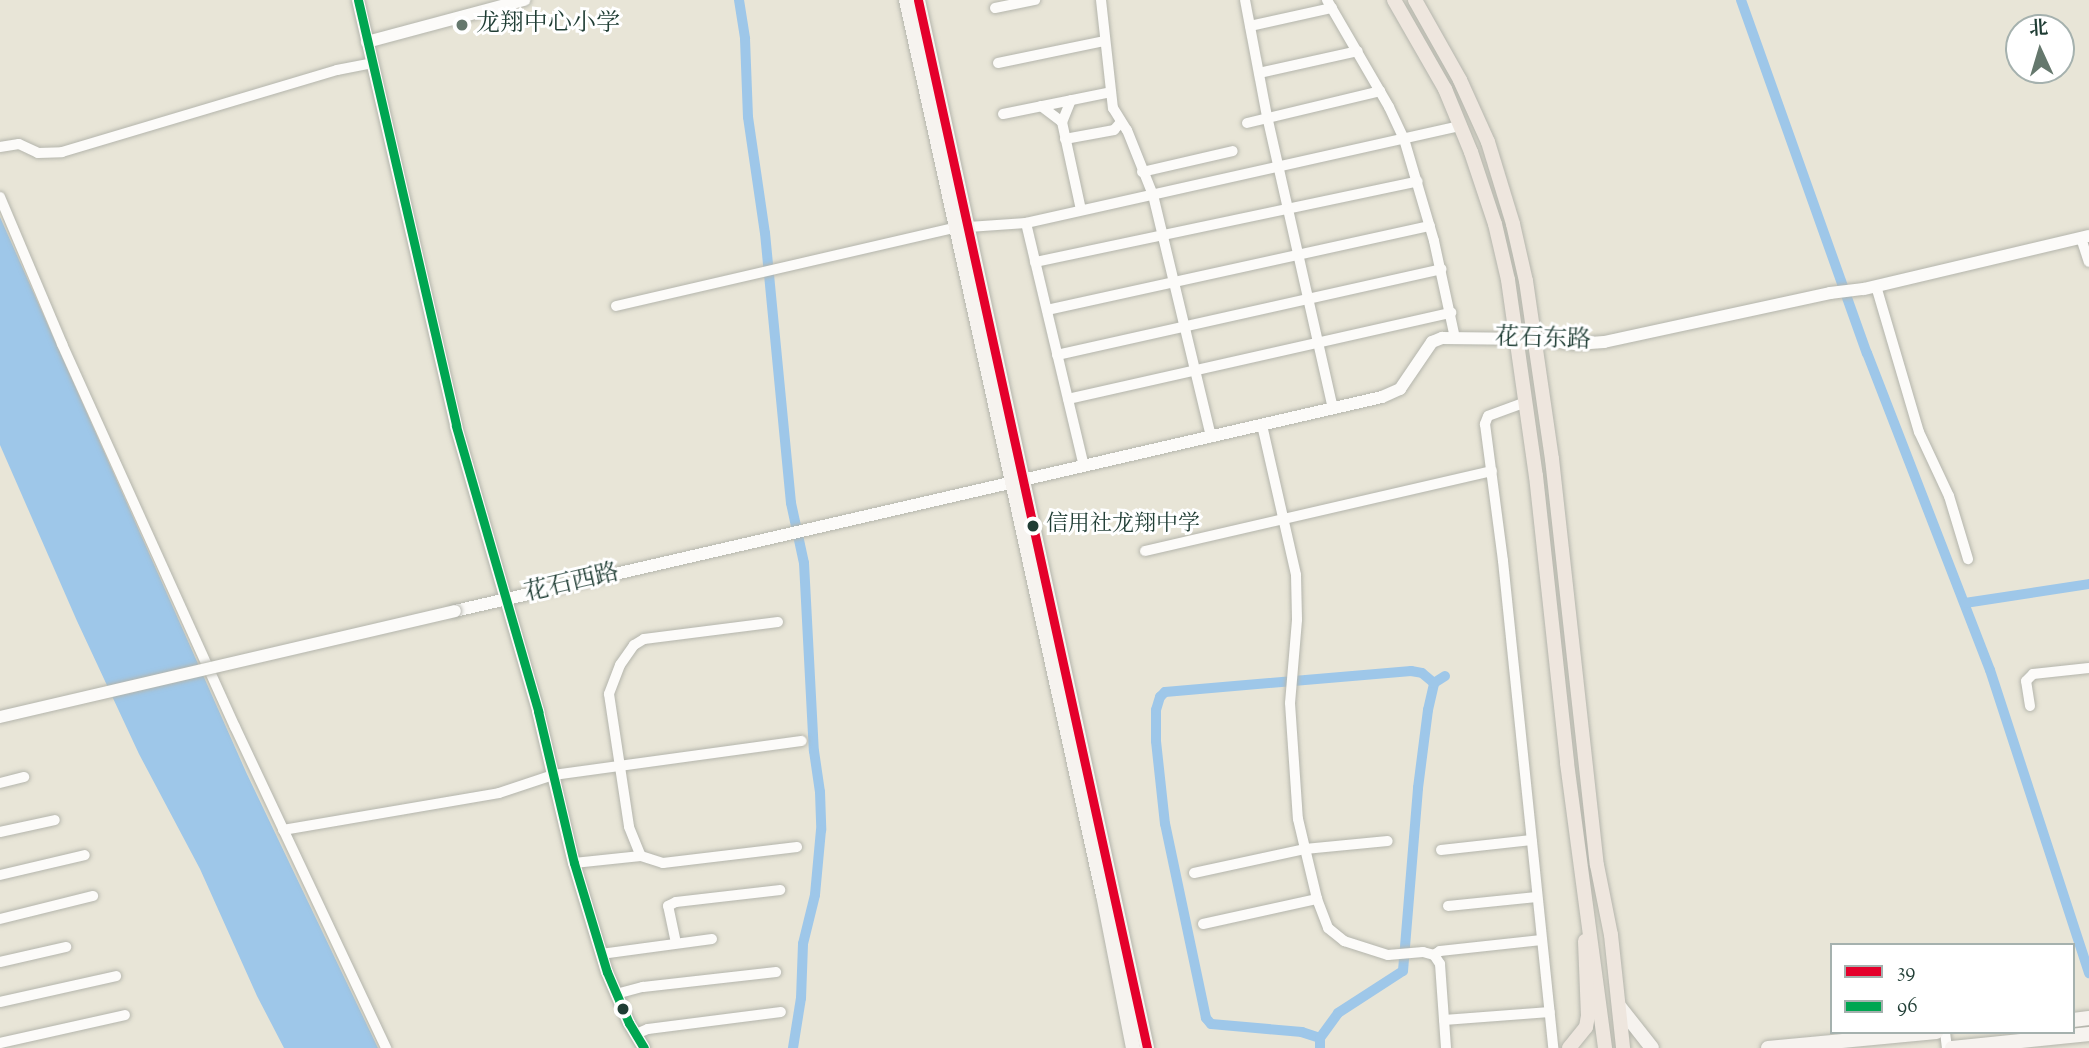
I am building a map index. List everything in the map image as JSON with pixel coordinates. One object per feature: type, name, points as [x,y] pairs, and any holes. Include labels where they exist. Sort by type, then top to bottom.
[{"type":"main road","points":[[905,0],[960,227],[1016,482],[1133,1048]]},
{"type":"main road","points":[[918,0],[960,227]]},
{"type":"main road","points":[[1394,0],[1445,89],[1495,224],[1517,339],[1587,926],[1605,1048]]},
{"type":"main road","points":[[1415,0],[1460,80],[1488,142],[1513,224],[1536,339],[1597,865],[1611,934],[1623,1048]]},
{"type":"main road","points":[[1016,482],[1147,1048]]},
{"type":"main road","points":[[1569,1048],[1586,1027],[1588,1016],[1584,951],[1587,926]]},
{"type":"main road","points":[[1619,1006],[1652,1048]]},
{"type":"main road","points":[[1768,1048],[1915,1034]]},
{"type":"main road","points":[[1952,1048],[2089,1034]]},
{"type":"street","points":[[358,0],[456,426],[538,711],[574,863],[616,994],[644,1048]]},
{"type":"street","points":[[367,42],[524,0]]},
{"type":"street","points":[[995,8],[1035,0]]},
{"type":"street","points":[[1101,0],[1111,92],[1120,123],[1127,130],[1153,195],[1211,437]]},
{"type":"street","points":[[1245,0],[1268,118],[1333,409]]},
{"type":"street","points":[[1250,26],[1329,4],[1358,51],[1404,139],[1430,226],[1455,338]]},
{"type":"street","points":[[998,63],[1104,41]]},
{"type":"street","points":[[1259,73],[1358,51]]},
{"type":"street","points":[[0,147],[19,144],[38,153],[62,152],[337,70],[372,63]]},
{"type":"street","points":[[1247,123],[1380,91]]},
{"type":"street","points":[[1003,114],[1111,92]]},
{"type":"street","points":[[1071,100],[1062,122],[1081,210]]},
{"type":"street","points":[[1041,106],[1062,122]]},
{"type":"street","points":[[1066,139],[1114,130],[1120,123]]},
{"type":"street","points":[[616,306],[960,227],[1026,223],[1460,126]]},
{"type":"street","points":[[1142,172],[1233,150]]},
{"type":"street","points":[[1035,262],[1418,181]]},
{"type":"street","points":[[0,197],[101,430],[283,830],[386,1048]]},
{"type":"street","points":[[1026,223],[1084,466]]},
{"type":"street","points":[[1046,310],[1430,226]]},
{"type":"street","points":[[2085,237],[2089,262]]},
{"type":"street","name":"花石东路","points":[[1016,482],[1382,397],[1400,389],[1433,342],[1455,338],[1536,339],[1576,344],[1604,342],[1830,293],[1870,288],[2085,237]]},
{"type":"street","points":[[1057,355],[1441,269]]},
{"type":"street","points":[[1870,288],[1919,432],[1949,496],[1968,559]]},
{"type":"street","points":[[1068,398],[1451,313]]},
{"type":"street","points":[[1525,402],[1488,416],[1485,424],[1553,1048]]},
{"type":"street","points":[[1262,425],[1283,518],[1297,599],[1290,703],[1298,819],[1317,899],[1328,928],[1344,941],[1388,955],[1423,952],[1434,955],[1440,964],[1446,1048]]},
{"type":"street","points":[[1145,551],[1492,471]]},
{"type":"street","name":"花石西路","points":[[0,717],[1016,482]]},
{"type":"street","points":[[641,856],[629,827],[609,694],[620,665],[634,645],[644,639],[778,622]]},
{"type":"street","points":[[2030,706],[2026,681],[2033,674],[2089,667]]},
{"type":"street","points":[[283,830],[499,793],[553,775],[802,741]]},
{"type":"street","points":[[0,783],[24,778]]},
{"type":"street","points":[[0,832],[55,820]]},
{"type":"street","points":[[1441,849],[1531,840]]},
{"type":"street","points":[[1194,873],[1305,849],[1388,841]]},
{"type":"street","points":[[574,863],[641,856],[663,863],[797,847]]},
{"type":"street","points":[[0,875],[85,855]]},
{"type":"street","points":[[676,943],[668,906],[677,902],[780,890]]},
{"type":"street","points":[[0,919],[93,896]]},
{"type":"street","points":[[1448,905],[1536,897]]},
{"type":"street","points":[[1203,924],[1317,899]]},
{"type":"street","points":[[601,954],[712,939]]},
{"type":"street","points":[[1434,955],[1440,951],[1541,940]]},
{"type":"street","points":[[0,962],[66,947]]},
{"type":"street","points":[[616,994],[643,987],[776,972]]},
{"type":"street","points":[[0,1002],[116,976]]},
{"type":"street","points":[[636,1034],[648,1029],[781,1012]]},
{"type":"street","points":[[1444,1020],[1550,1012]]},
{"type":"street","points":[[0,1043],[125,1015]]},
{"type":"water","points":[[0,217],[246,772],[378,1048],[284,1048],[257,996],[200,869],[139,754],[77,621],[0,445]]},
{"type":"waterway","points":[[739,0],[745,39],[748,117],[765,233],[791,503],[804,563],[814,751],[820,792],[821,830],[815,895],[803,944],[801,998],[793,1048]]},
{"type":"waterway","points":[[1741,0],[1867,353],[1990,670],[2089,973]]},
{"type":"waterway","points":[[1965,603],[2089,584]]},
{"type":"waterway","points":[[1320,1038],[1302,1032],[1211,1024],[1206,1018],[1165,824],[1156,741],[1156,710],[1160,697],[1165,692],[1411,671],[1422,673],[1434,683]]},
{"type":"waterway","points":[[1320,1048],[1320,1038],[1338,1013],[1403,971],[1418,788],[1428,710],[1434,683],[1445,676]]},
{"type":"transit line","name":"96","points":[[358,0],[456,426],[538,711],[574,863],[607,972],[629,1023],[644,1048]]},
{"type":"transit line","name":"39","points":[[918,0],[1147,1048]]},
{"type":"place","name":"龙翔中心小学","points":[[462,25]]},
{"type":"place","name":"信用社龙翔中学","points":[[1033,526]]}]
